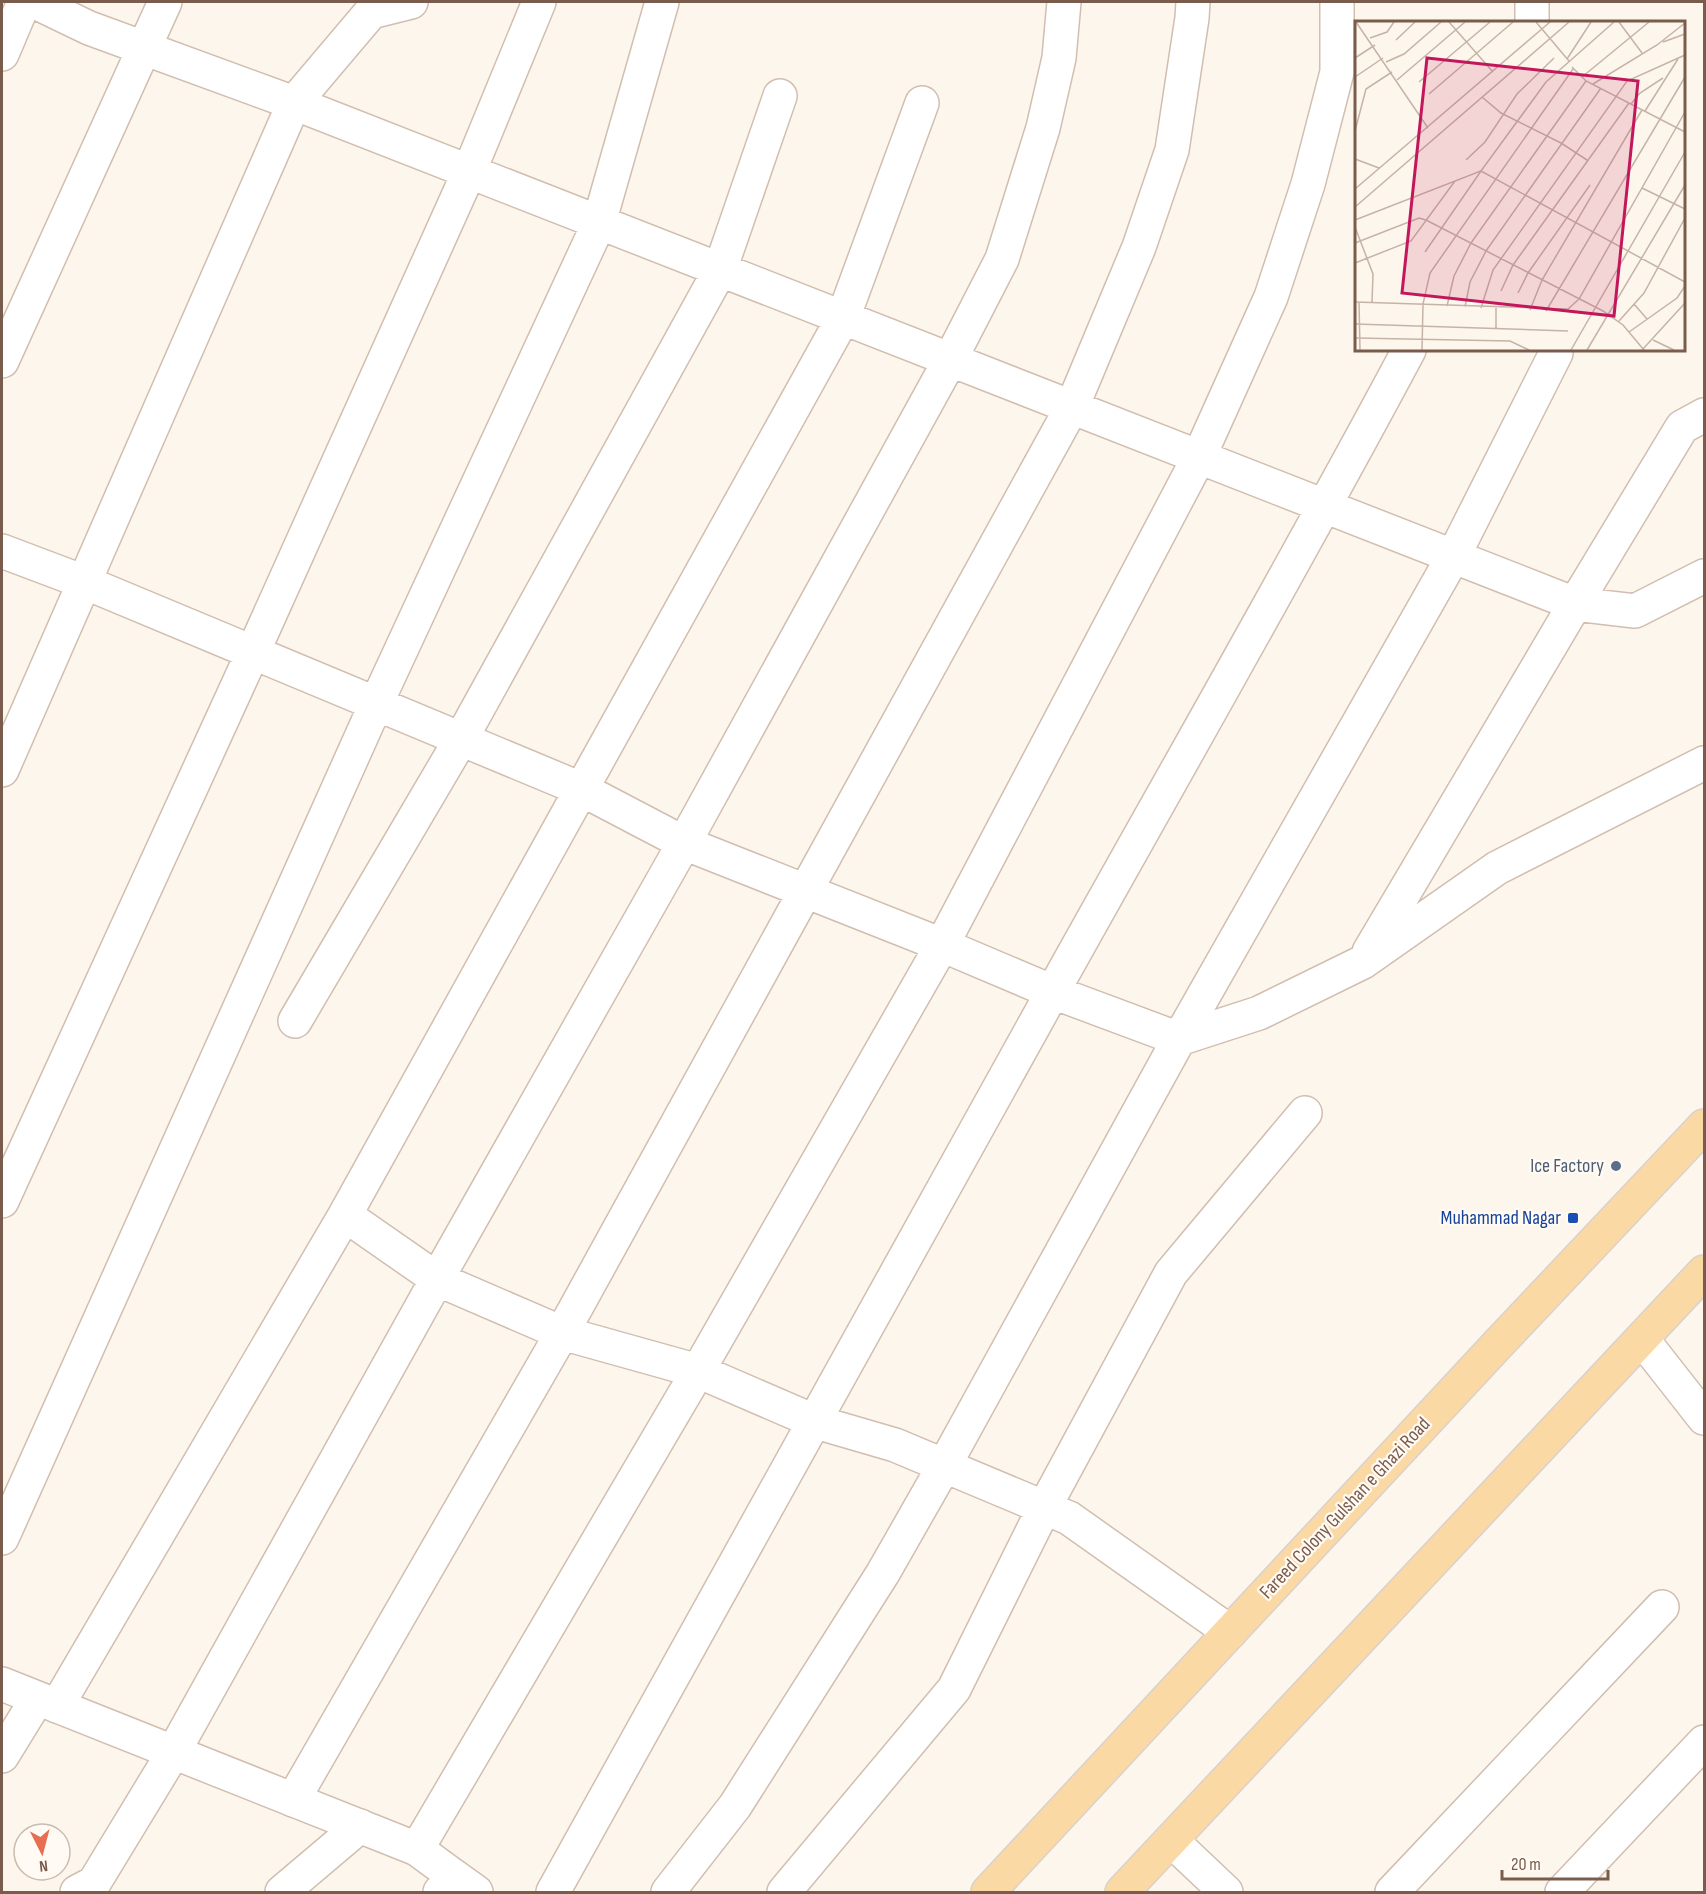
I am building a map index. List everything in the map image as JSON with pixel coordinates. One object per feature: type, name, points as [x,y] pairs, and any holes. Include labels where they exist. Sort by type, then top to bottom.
[{"type":"main road","name":"Fareed Colony Gulshan e Ghazi Road","points":[[988,1893],[1499,1343],[1703,1130]]},
{"type":"main road","points":[[1122,1893],[1704,1272]]},
{"type":"street","points":[[2,54],[24,2]]},
{"type":"street","points":[[35,2],[89,28],[294,104],[1575,604],[1635,611],[1704,576]]},
{"type":"street","points":[[2,361],[142,48],[165,2]]},
{"type":"street","points":[[2,770],[294,104],[371,12],[411,2]]},
{"type":"street","points":[[2,1201],[469,172],[538,2]]},
{"type":"street","points":[[2,1538],[376,704],[599,223],[662,2]]},
{"type":"street","points":[[77,1893],[94,1883],[173,1752],[684,843],[950,360],[1002,259],[1043,129],[1056,70],[1064,2]]},
{"type":"street","points":[[293,1800],[562,1333],[1072,407],[1139,247],[1172,150],[1193,2]]},
{"type":"street","points":[[417,1849],[699,1371],[942,945],[1199,457],[1271,297],[1308,184],[1337,72],[1337,2]]},
{"type":"street","points":[[1532,2],[1532,21]]},
{"type":"street","points":[[295,1021],[461,739],[720,270],[780,96]]},
{"type":"street","points":[[2,1756],[47,1702],[345,1215],[843,318],[922,103]]},
{"type":"street","points":[[553,1893],[1325,507],[1408,351]]},
{"type":"street","points":[[668,1893],[735,1806],[883,1573],[1179,1039],[1453,557],[1556,353]]},
{"type":"street","points":[[1363,962],[1682,427],[1704,414]]},
{"type":"street","points":[[2,551],[84,582],[582,789],[684,843],[942,945],[1053,993],[1179,1039],[1259,1013],[1363,962],[1497,868],[1704,763]]},
{"type":"street","points":[[784,1893],[954,1689],[1044,1508],[1171,1273],[1305,1113]]},
{"type":"street","points":[[345,1215],[437,1279],[562,1333],[699,1371],[816,1422],[895,1445],[1069,1518],[1230,1632]]},
{"type":"street","points":[[1642,1340],[1704,1418]]},
{"type":"street","points":[[1392,1893],[1662,1607]]},
{"type":"street","points":[[2,1684],[417,1849],[457,1887]]},
{"type":"street","points":[[1562,1893],[1704,1742]]},
{"type":"street","points":[[282,1893],[360,1826]]},
{"type":"street","points":[[1171,1840],[1226,1893]]},
{"type":"place","name":"Ice Factory","points":[[1616,1166]]},
{"type":"place","name":"Muhammad Nagar","points":[[1573,1218]]}]
